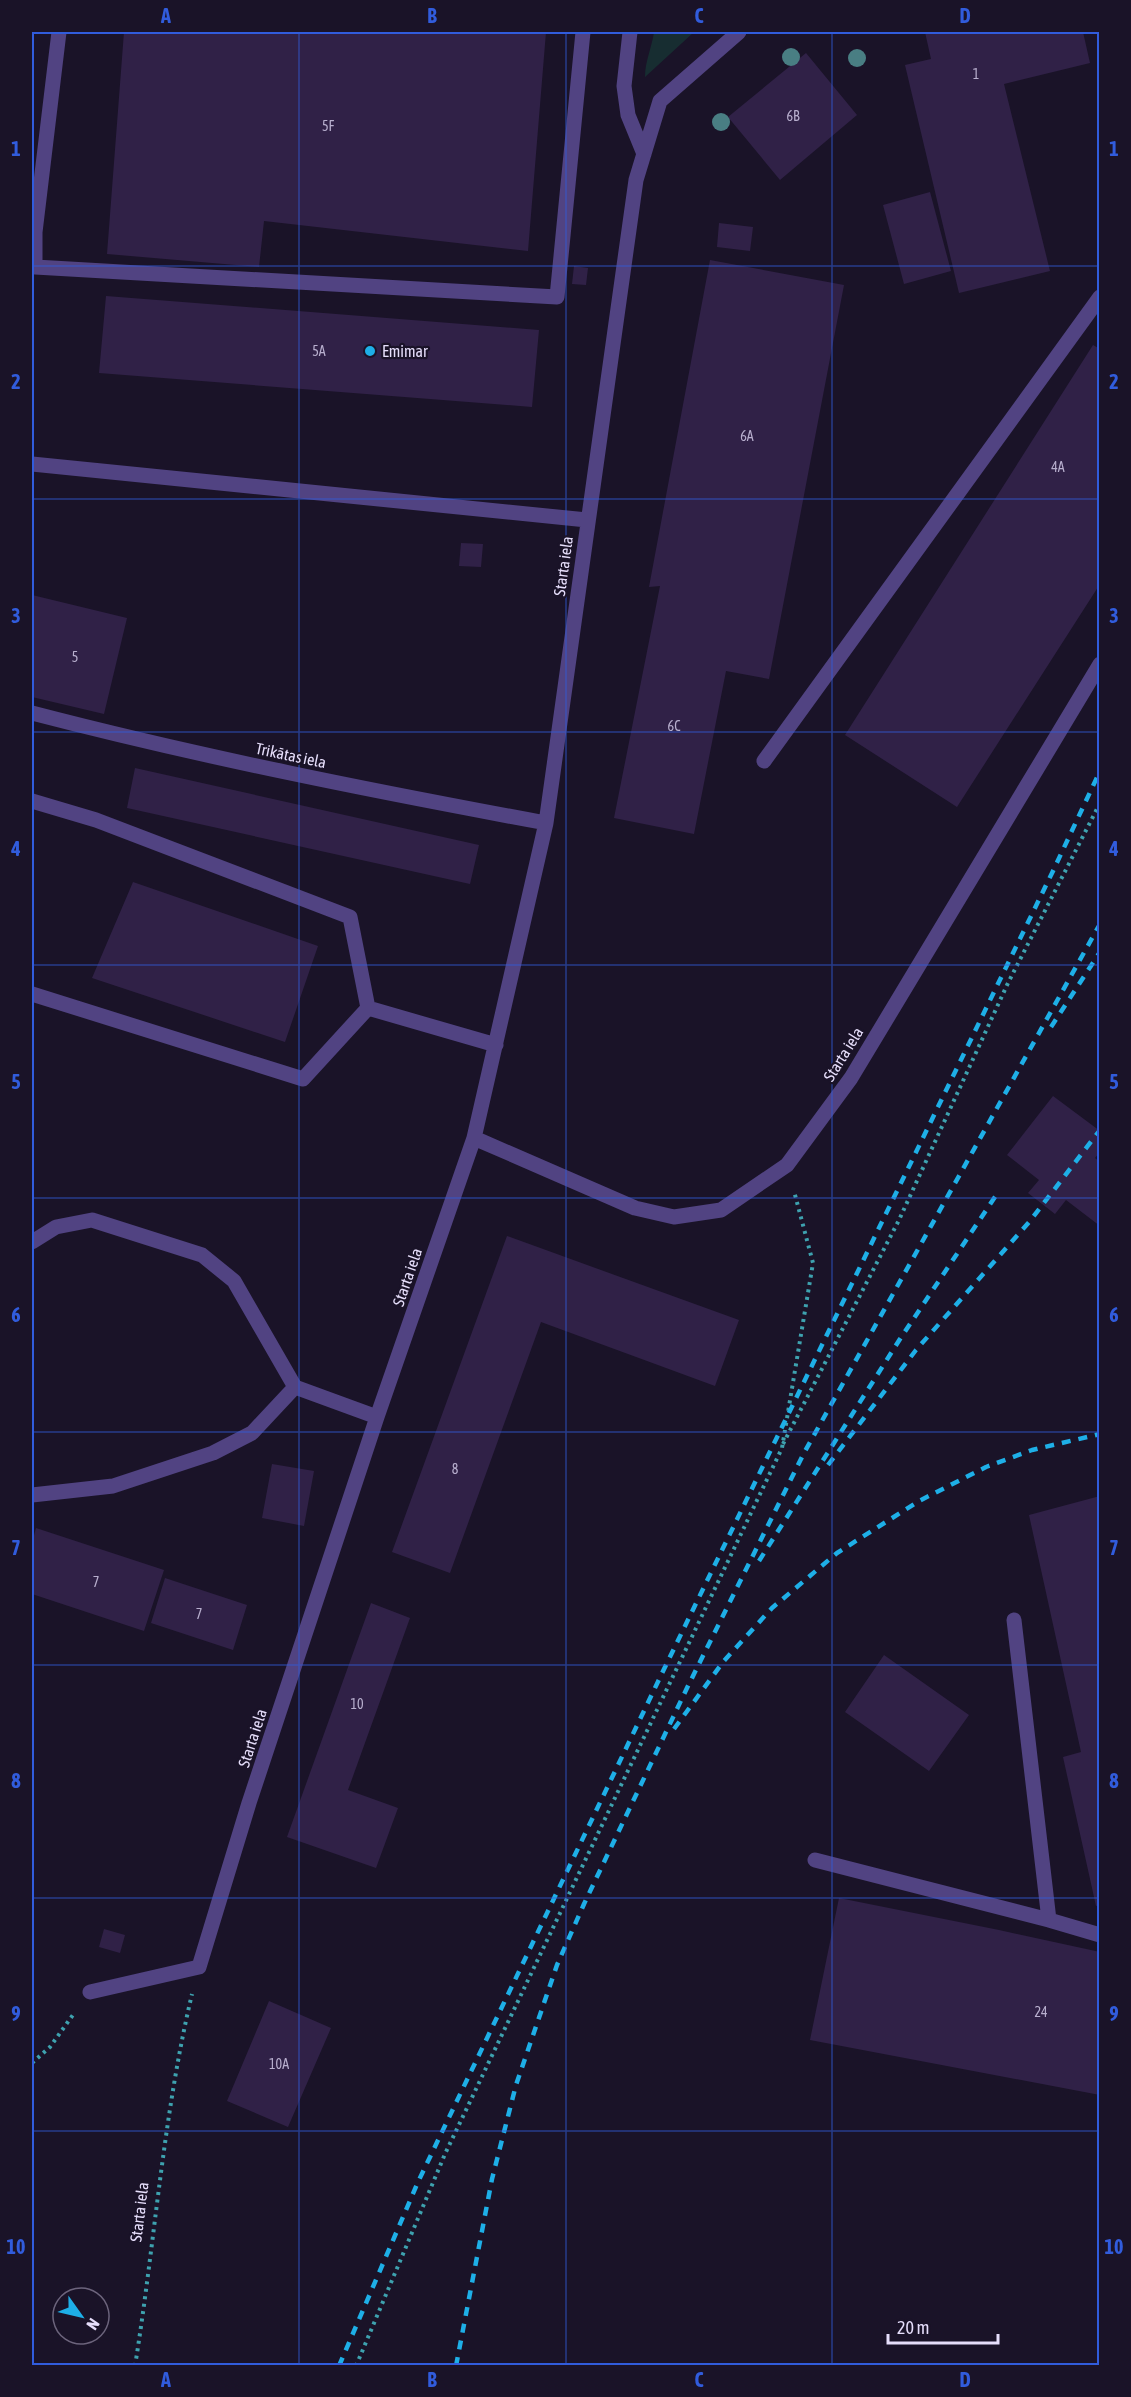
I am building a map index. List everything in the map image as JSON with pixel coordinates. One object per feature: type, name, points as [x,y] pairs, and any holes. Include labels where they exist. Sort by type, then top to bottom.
[{"type":"street","points":[[59,32],[33,231],[33,273],[557,297],[583,32]]},
{"type":"street","points":[[630,32],[624,86],[628,115],[644,154]]},
{"type":"street","name":"Starta iela","points":[[199,1967],[249,1803],[377,1417],[474,1138],[546,823],[636,180],[660,101],[739,32]]},
{"type":"street","points":[[764,761],[1100,297]]},
{"type":"street","points":[[32,464],[587,520]]},
{"type":"street","name":"Starta iela","points":[[474,1138],[635,1208],[674,1217],[721,1210],[787,1165],[851,1078],[1100,664]]},
{"type":"street","name":"Trikātas iela","points":[[32,713],[127,738],[354,787],[546,823]]},
{"type":"street","points":[[32,801],[96,820],[351,917],[368,1008]]},
{"type":"street","points":[[32,994],[303,1078],[368,1008]]},
{"type":"street","points":[[368,1008],[496,1045]]},
{"type":"street","points":[[32,1242],[56,1227],[92,1220],[202,1256],[234,1281],[295,1387],[377,1417]]},
{"type":"street","points":[[32,1495],[113,1486],[213,1453],[252,1433],[295,1387]]},
{"type":"street","points":[[1014,1620],[1049,1920]]},
{"type":"street","points":[[815,1860],[1100,1935]]},
{"type":"street","points":[[90,1992],[199,1967]]},
{"type":"path","points":[[356,2366],[445,2154],[782,1448],[899,1220],[1008,983],[1100,803]]},
{"type":"path","points":[[782,1448],[813,1263],[787,1165]]},
{"type":"path","name":"Starta iela","points":[[135,2366],[182,2036],[199,1967]]},
{"type":"path","points":[[32,2063],[50,2046],[90,1992]]},
{"type":"green space","points":[[654,32],[694,32],[645,77],[646,65]]},
{"type":"building","points":[[124,32],[546,32],[528,251],[264,221],[259,267],[107,254]]},
{"type":"building","points":[[925,32],[1083,32],[1090,63],[1004,84],[1050,271],[959,293],[905,65],[931,59]]},
{"type":"building","points":[[806,53],[857,115],[780,180],[728,117]]},
{"type":"building","points":[[930,192],[951,271],[904,284],[883,205]]},
{"type":"building","points":[[719,223],[753,227],[750,251],[717,247]]},
{"type":"building","points":[[710,260],[844,285],[769,679],[726,671],[694,834],[614,818],[660,586],[649,587]]},
{"type":"building","points":[[574,266],[588,268],[586,285],[572,284]]},
{"type":"building","points":[[106,296],[539,330],[532,407],[99,373]]},
{"type":"building","points":[[1093,345],[1100,349],[1100,584],[957,807],[845,735]]},
{"type":"building","points":[[461,543],[483,544],[481,567],[459,566]]},
{"type":"building","points":[[32,595],[127,618],[104,714],[32,697]]},
{"type":"building","points":[[135,768],[479,845],[470,884],[127,808]]},
{"type":"building","points":[[133,882],[318,946],[285,1042],[92,978]]},
{"type":"building","points":[[1053,1096],[1100,1131],[1100,1152],[1095,1158],[1100,1162],[1100,1226],[1066,1200],[1055,1214],[1028,1193],[1039,1180],[1007,1155]]},
{"type":"building","points":[[507,1236],[739,1320],[715,1386],[541,1322],[450,1573],[392,1552]]},
{"type":"building","points":[[272,1464],[314,1471],[304,1526],[262,1518]]},
{"type":"building","points":[[1100,1496],[1100,1905],[1096,1906],[1063,1757],[1081,1752],[1029,1515]]},
{"type":"building","points":[[36,1528],[164,1570],[144,1631],[32,1594],[32,1543]]},
{"type":"building","points":[[165,1578],[247,1605],[233,1650],[151,1623]]},
{"type":"building","points":[[371,1603],[410,1618],[348,1790],[398,1808],[376,1868],[287,1837]]},
{"type":"building","points":[[884,1655],[969,1715],[929,1771],[845,1712]]},
{"type":"building","points":[[839,1898],[1100,1952],[1100,2095],[810,2040]]},
{"type":"building","points":[[104,1929],[125,1935],[120,1953],[99,1947]]},
{"type":"building","points":[[269,2001],[331,2028],[288,2127],[227,2101]]},
{"type":"railway","points":[[339,2366],[418,2182],[1100,771]]},
{"type":"railway","points":[[456,2366],[492,2179],[516,2085],[557,1965],[584,1904],[687,1688],[804,1453],[1100,924]]},
{"type":"railway","points":[[1051,1027],[1100,952]]},
{"type":"railway","points":[[828,1465],[916,1350],[1030,1221],[1100,1130]]},
{"type":"railway","points":[[759,1561],[900,1339],[999,1191]]},
{"type":"railway","points":[[674,1729],[723,1662],[772,1608],[837,1553],[919,1501],[986,1467],[1032,1450],[1100,1434]]},
{"type":"place","name":"Emimar","points":[[370,351]]}]
